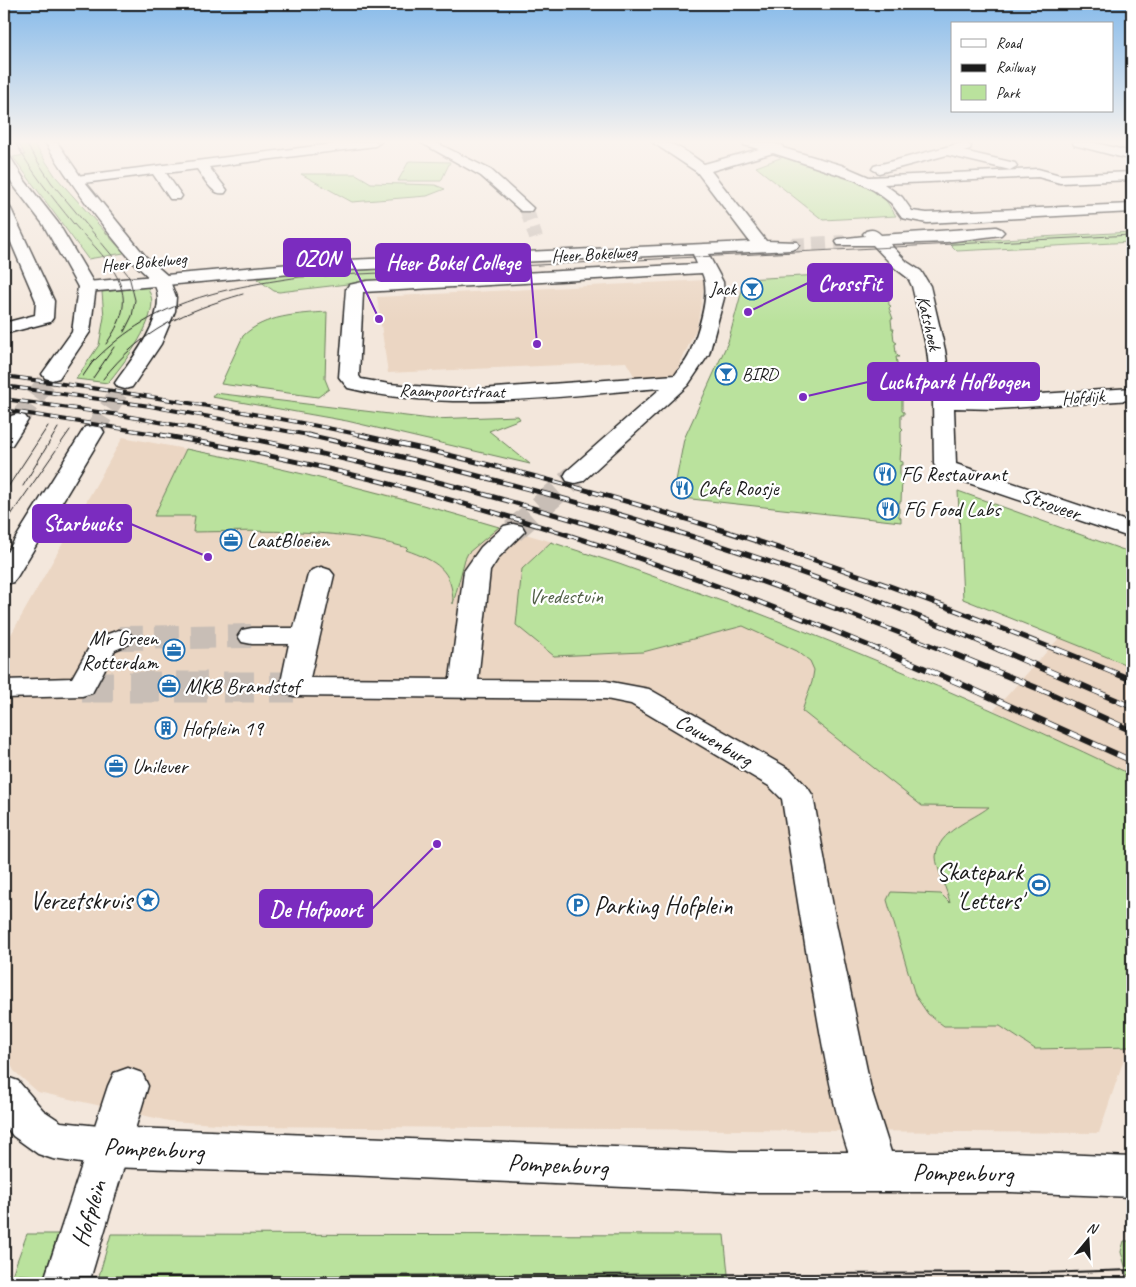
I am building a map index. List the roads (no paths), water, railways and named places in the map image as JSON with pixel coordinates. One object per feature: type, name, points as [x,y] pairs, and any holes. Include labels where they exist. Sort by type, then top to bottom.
[{"type":"street","points":[[33,202],[50,224],[87,287],[81,332],[52,374]]},
{"type":"street","points":[[95,202],[156,275],[167,297],[166,311],[152,344],[125,383]]},
{"type":"street","points":[[519,202],[526,208]]},
{"type":"street","points":[[727,202],[759,243]]},
{"type":"street","points":[[897,202],[903,207],[907,215],[927,218],[1132,208]]},
{"type":"street","points":[[4,209],[46,301],[44,318],[4,328]]},
{"type":"street","points":[[841,239],[1012,231]]},
{"type":"street","name":"Katshoek","points":[[906,236],[921,265],[916,276]]},
{"type":"street","name":"Katshoek","points":[[873,237],[901,265],[916,276],[921,286],[936,350],[943,402]]},
{"type":"street","name":"Heer Bokelweg","points":[[87,287],[156,275],[789,241]]},
{"type":"street","points":[[575,476],[681,381],[699,354],[715,298],[715,282],[696,246]]},
{"type":"street","name":"Heer Bokelweg","points":[[360,287],[709,268]]},
{"type":"street","name":"Raampoortstraat","points":[[360,287],[355,289],[349,370],[350,378],[355,384],[389,390],[467,396],[681,381]]},
{"type":"street","name":"Hofdijk","points":[[943,402],[996,403],[1132,394]]},
{"type":"street","name":"Stroveer","points":[[943,402],[945,464],[947,468],[1132,532]]},
{"type":"street","points":[[4,440],[18,420]]},
{"type":"street","points":[[4,577],[93,432]]},
{"type":"street","points":[[463,690],[477,571],[490,552],[513,531]]},
{"type":"street","name":"Couwenburg","points":[[321,575],[294,687],[606,690],[639,696],[780,778],[797,796],[818,923],[851,1089],[876,1171]]},
{"type":"street","points":[[252,636],[305,636]]},
{"type":"street","points":[[4,689],[82,687],[104,645],[119,638]]},
{"type":"street","name":"Hofplein","points":[[66,1283],[128,1086]]},
{"type":"street","name":"Pompenburg","points":[[4,1094],[28,1124],[53,1140],[108,1147],[740,1172],[1011,1172],[1132,1177]]},
{"type":"tunnel","points":[[526,208],[536,238]]},
{"type":"tunnel","points":[[791,245],[844,242]]},
{"type":"tunnel","points":[[18,420],[52,374]]},
{"type":"tunnel","points":[[93,432],[125,383]]},
{"type":"tunnel","points":[[513,531],[575,476]]},
{"type":"tunnel","points":[[119,638],[252,636]]},
{"type":"tunnel","points":[[82,687],[294,687]]},
{"type":"tram line","points":[[56,202],[108,263],[119,281],[123,298],[122,312],[114,332],[106,344]]},
{"type":"tram line","points":[[68,202],[129,276],[135,300],[132,316],[124,332]]},
{"type":"tram line","points":[[92,364],[136,326],[186,302],[241,287],[300,277],[1132,235]]},
{"type":"tram line","points":[[103,379],[133,347],[166,324],[183,315],[243,294]]},
{"type":"tram line","points":[[93,378],[114,347]]},
{"type":"tram line","points":[[92,364],[94,360]]},
{"type":"tram line","points":[[83,376],[92,364]]},
{"type":"tram line","points":[[4,493],[48,426]]},
{"type":"tram line","points":[[23,486],[58,428]]},
{"type":"tram line","points":[[4,525],[70,430]]},
{"type":"tram line","points":[[4,1275],[68,1277],[1041,1273],[1132,1270]]},
{"type":"railway","points":[[4,376],[186,402],[366,436]]},
{"type":"railway","points":[[4,386],[150,406],[314,436]]},
{"type":"railway","points":[[4,399],[120,415],[237,436]]},
{"type":"railway","points":[[4,410],[168,436]]},
{"type":"railway","points":[[161,435],[253,452],[345,473],[437,496],[527,522],[707,582],[882,651]]},
{"type":"railway","points":[[230,435],[296,448],[407,474],[611,531],[746,576],[945,651]]},
{"type":"railway","points":[[308,435],[485,477],[660,526],[832,584],[917,616],[1001,651]]},
{"type":"railway","points":[[360,435],[449,455],[627,501],[802,556],[974,617],[1059,651]]},
{"type":"railway","points":[[879,649],[1132,761]]},
{"type":"railway","points":[[941,649],[1049,693],[1132,731]]},
{"type":"railway","points":[[998,649],[1132,707]]},
{"type":"railway","points":[[1056,649],[1132,680]]},
{"type":"place","name":"Jack","points":[[752,289]]},
{"type":"place","name":"CrossFit","points":[[748,312]]},
{"type":"place","name":"OZON","points":[[379,319]]},
{"type":"place","name":"Heer Bokel College","points":[[537,344]]},
{"type":"place","name":"BIRD","points":[[726,374]]},
{"type":"place","name":"Luchtpark Hofbogen","points":[[803,397]]},
{"type":"place","name":"FG Restaurant","points":[[885,474]]},
{"type":"place","name":"Cafe Roosje","points":[[682,488]]},
{"type":"place","name":"FG Food Labs","points":[[888,509]]},
{"type":"place","name":"LaatBloeien","points":[[231,540]]},
{"type":"place","name":"Starbucks","points":[[208,557]]},
{"type":"place","name":"Mr Green Rotterdam","points":[[174,650]]},
{"type":"place","name":"MKB Brandstof","points":[[169,686]]},
{"type":"place","name":"Hofplein 19","points":[[166,728]]},
{"type":"place","name":"Unilever","points":[[116,766]]},
{"type":"place","name":"De Hofpoort","points":[[437,844]]},
{"type":"place","name":"Skatepark 'Letters'","points":[[1039,885]]},
{"type":"place","name":"Verzetskruis","points":[[148,900]]},
{"type":"place","name":"Parking Hofplein","points":[[578,905]]},
{"type":"park label","name":"Vredestuin","points":[[566,596]]}]
